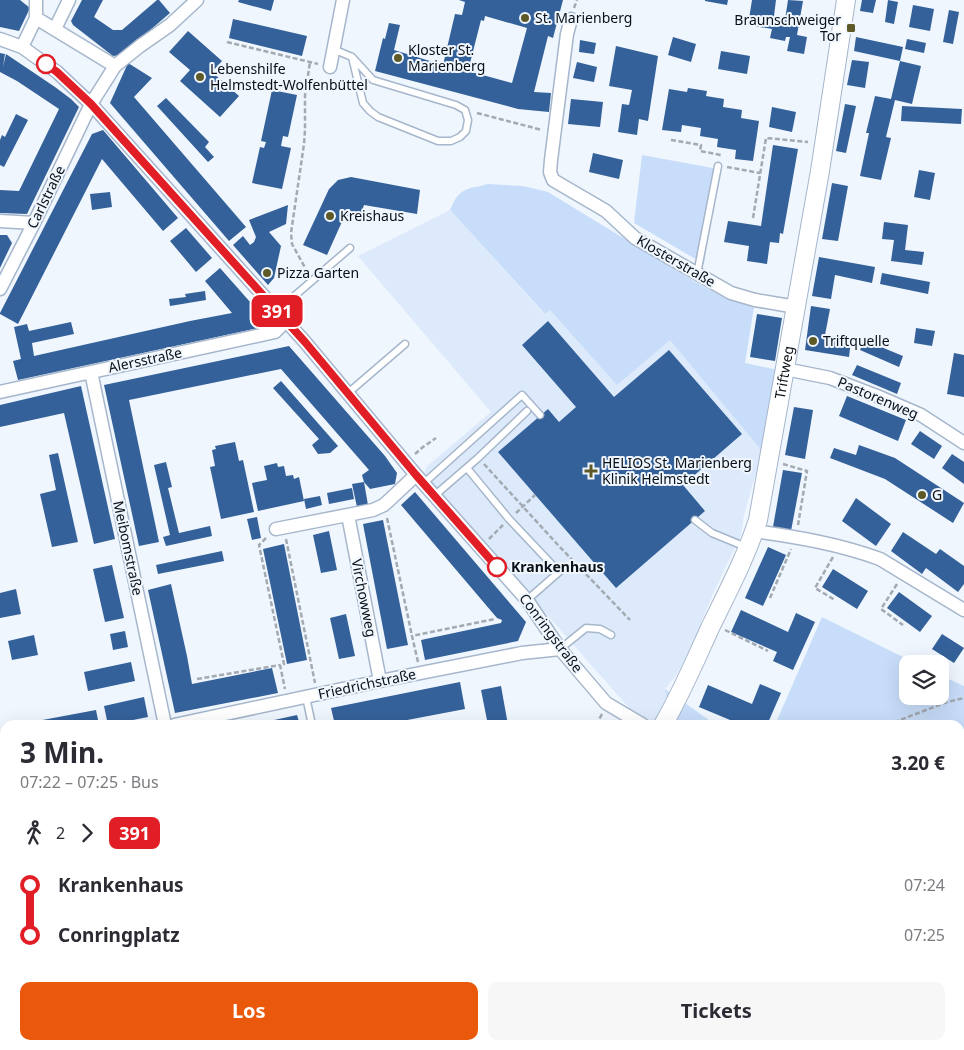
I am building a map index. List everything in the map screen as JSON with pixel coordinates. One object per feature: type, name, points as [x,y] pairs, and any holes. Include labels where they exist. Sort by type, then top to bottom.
[{"type":"main road","name":"Triftweg","points":[[666,720],[712,624],[758,520],[824,143],[846,0]]},
{"type":"street","points":[[22,47],[36,18],[36,0]]},
{"type":"street","points":[[55,29],[69,0]]},
{"type":"street","name":"Carlstraße","points":[[0,289],[91,104],[115,66],[170,25],[197,0]]},
{"type":"street","points":[[330,67],[343,0]]},
{"type":"street","points":[[36,18],[115,66]]},
{"type":"street","name":"Klosterstraße","points":[[571,19],[567,34],[550,172],[553,180],[606,211],[635,238],[731,292],[756,300],[796,307]]},
{"type":"street","name":"Conringstraße","points":[[0,39],[22,47],[57,72],[91,104],[286,321],[434,496],[527,600],[560,649],[606,703],[635,720]]},
{"type":"street","points":[[0,221],[34,223]]},
{"type":"street","name":"Alersstraße","points":[[0,392],[275,332],[286,321]]},
{"type":"street","name":"Pastorenweg","points":[[785,368],[830,378],[877,396],[921,415],[964,443]]},
{"type":"street","name":"Meibomstraße","points":[[91,372],[164,720]]},
{"type":"street","points":[[280,528],[373,510],[384,505],[420,479]]},
{"type":"street","name":"Virchowweg","points":[[348,515],[380,681]]},
{"type":"street","points":[[754,531],[840,546],[880,559],[964,610]]},
{"type":"street","name":"Friedrichstraße","points":[[197,720],[522,653],[560,649]]},
{"type":"lane","points":[[333,49],[352,57],[373,80],[456,105],[465,110],[468,120],[466,131],[460,137],[451,141],[438,141],[378,118],[364,103],[352,57]]},
{"type":"lane","points":[[697,274],[718,166]]},
{"type":"lane","points":[[277,311],[350,248]]},
{"type":"lane","points":[[348,393],[405,344]]},
{"type":"lane","points":[[420,479],[522,395],[540,415]]},
{"type":"lane","points":[[434,496],[478,458],[527,411]]},
{"type":"lane","points":[[467,468],[509,519],[559,572],[527,600]]},
{"type":"lane","points":[[695,520],[712,533],[747,548]]},
{"type":"lane","points":[[560,649],[586,628],[600,629],[611,635]]},
{"type":"lane","points":[[311,695],[312,720]]},
{"type":"path","points":[[227,42],[315,64]]},
{"type":"path","points":[[310,62],[305,96],[306,123],[304,144],[291,233],[292,244],[312,280]]},
{"type":"path","points":[[465,110],[555,133]]},
{"type":"path","points":[[753,218],[766,138],[824,143]]},
{"type":"path","points":[[415,454],[436,438]]},
{"type":"path","points":[[478,458],[630,620]]},
{"type":"path","points":[[769,460],[807,471],[796,537],[770,598]]},
{"type":"path","points":[[384,505],[420,673]]},
{"type":"path","points":[[197,678],[284,664],[259,544],[280,528],[311,695]]},
{"type":"path","points":[[835,600],[815,588],[840,546]]},
{"type":"path","points":[[903,625],[882,610],[904,573]]},
{"type":"path","points":[[412,636],[495,619]]},
{"type":"path","points":[[712,624],[768,651]]},
{"type":"path","points":[[280,665],[287,700]]},
{"type":"path","points":[[900,720],[947,702],[964,698]]},
{"type":"shaded area","points":[[642,155],[718,169],[704,264],[634,223]]},
{"type":"shaded area","points":[[488,184],[523,186],[548,192],[697,283],[727,299],[754,307],[745,363],[778,370],[762,451],[670,340],[617,385],[550,310],[545,314],[450,210],[460,193]]},
{"type":"shaded area","name":"HELIOS St. Marienberg Klinik Helmstedt","points":[[450,210],[544,314],[550,310],[617,384],[670,339],[762,451],[744,515],[741,535],[686,658],[675,677],[665,689],[669,720],[640,720],[424,475],[426,467],[491,412],[358,256]]},
{"type":"shaded area","points":[[822,617],[899,655],[899,705],[949,705],[949,679],[964,686],[964,720],[777,720]]},
{"type":"shaded area","points":[[665,689],[709,720],[669,720]]},
{"type":"building","points":[[0,0],[20,0],[30,8],[19,31],[0,27]]},
{"type":"building","points":[[82,0],[103,0],[94,17],[113,30],[122,30],[157,0],[170,13],[121,55],[113,56],[73,25],[71,21]]},
{"type":"building","points":[[239,0],[274,0],[271,11],[238,2]]},
{"type":"building","name":"Kloster St. Marienberg","points":[[459,0],[563,0],[553,38],[548,36],[534,92],[551,93],[549,112],[518,109],[375,71],[383,38],[385,39],[389,23],[400,25],[394,50],[443,65],[455,14],[462,15],[465,2]],"holes":[[[485,16],[527,28],[512,83],[468,71],[481,20],[484,21]]]},
{"type":"building","points":[[705,0],[728,0],[727,5]]},
{"type":"building","points":[[752,0],[776,0],[773,24],[784,26],[788,0],[803,1],[797,35],[807,37],[804,54],[787,51],[790,37],[786,37],[785,41],[770,38],[772,29],[748,25]]},
{"type":"building","points":[[862,0],[876,0],[873,13],[860,11]]},
{"type":"building","points":[[888,0],[898,2],[894,24],[885,22]]},
{"type":"building","points":[[913,5],[934,9],[930,31],[909,27]]},
{"type":"building","points":[[949,10],[959,12],[953,44],[943,42]]},
{"type":"building","name":"Lebenshilfe Helmstedt-Wolfenbüttel","points":[[233,19],[307,36],[302,56],[229,38]]},
{"type":"building","name":"Lebenshilfe Helmstedt-Wolfenbüttel","points":[[188,31],[222,61],[212,72],[239,96],[220,117],[180,81],[190,70],[169,52]]},
{"type":"building","points":[[673,37],[696,44],[691,62],[668,55]]},
{"type":"building","points":[[856,37],[903,47],[900,61],[854,51]]},
{"type":"building","points":[[907,39],[926,43],[924,53],[905,49]]},
{"type":"building","points":[[580,40],[596,43],[594,54],[579,52]]},
{"type":"building","points":[[616,46],[658,56],[648,121],[639,119],[637,135],[618,132],[622,104],[629,105],[632,90],[609,86]]},
{"type":"building","points":[[721,51],[750,56],[747,74],[718,69]]},
{"type":"building","points":[[0,53],[5,54],[3,67],[6,54],[55,87],[79,107],[27,214],[0,213],[0,190],[19,191],[59,109],[0,72]]},
{"type":"building","points":[[852,60],[869,62],[865,88],[847,85]]},
{"type":"building","points":[[900,61],[921,66],[912,104],[895,100],[886,137],[891,138],[881,180],[860,176],[869,133],[866,133],[875,96],[891,99]]},
{"type":"building","points":[[577,62],[597,67],[594,82],[573,78]]},
{"type":"building","points":[[128,63],[152,78],[134,97],[246,227],[229,241],[110,103]]},
{"type":"building","points":[[688,88],[707,91],[706,96],[724,99],[723,107],[742,110],[741,118],[759,121],[753,161],[735,159],[736,150],[717,147],[718,139],[700,136],[701,128],[682,125],[681,132],[662,130],[669,89],[687,92]]},
{"type":"building","points":[[272,90],[297,95],[288,137],[283,136],[281,146],[291,148],[282,189],[252,183],[260,147],[264,148],[266,142],[261,141]]},
{"type":"building","points":[[166,98],[209,142],[205,147],[214,157],[208,162],[157,106]]},
{"type":"building","points":[[571,99],[603,102],[600,127],[568,124]]},
{"type":"building","points":[[845,104],[856,106],[846,153],[836,151]]},
{"type":"building","points":[[902,106],[962,109],[961,124],[901,121]]},
{"type":"building","points":[[772,107],[796,112],[792,132],[769,127]]},
{"type":"building","points":[[16,114],[28,120],[4,167],[0,165],[0,140],[2,135],[5,137]]},
{"type":"building","points":[[103,130],[178,218],[163,231],[102,159],[18,324],[0,313],[92,134]]},
{"type":"building","points":[[773,145],[798,149],[783,234],[780,233],[779,243],[770,242],[767,264],[747,261],[749,246],[724,242],[728,221],[761,226]]},
{"type":"building","points":[[593,153],[623,160],[619,179],[589,172]]},
{"type":"building","points":[[919,170],[935,173],[930,200],[914,197]]},
{"type":"building","name":"Kreishaus","points":[[351,177],[420,190],[417,214],[364,205],[361,214],[349,217],[345,215],[327,255],[303,245],[329,189],[338,180]]},
{"type":"building","points":[[832,183],[848,186],[838,241],[822,239]]},
{"type":"building","points":[[110,192],[112,207],[92,210],[90,194]]},
{"type":"building","points":[[288,205],[286,224],[269,232],[281,246],[274,278],[268,285],[233,245],[243,236],[250,245],[254,242],[256,237],[249,220]]},
{"type":"building","points":[[884,222],[908,225],[905,250],[924,252],[922,265],[891,261],[894,240],[882,239]]},
{"type":"building","points":[[186,228],[212,258],[196,272],[170,241]]},
{"type":"building","points":[[0,235],[7,235],[12,243],[0,268]]},
{"type":"building","points":[[819,257],[875,267],[872,283],[835,275],[831,299],[812,296]]},
{"type":"building","points":[[220,268],[265,319],[263,327],[18,380],[13,361],[21,359],[14,327],[27,324],[29,331],[71,322],[74,334],[32,343],[34,356],[232,313],[205,281]]},
{"type":"building","points":[[882,273],[930,282],[928,294],[880,284]]},
{"type":"building","points":[[205,291],[206,300],[170,306],[169,299],[186,297],[185,294]]},
{"type":"building","points":[[811,306],[830,309],[825,335],[851,340],[849,357],[805,350]]},
{"type":"building","points":[[757,314],[782,318],[775,361],[750,357]]},
{"type":"building","points":[[548,321],[614,397],[669,350],[742,434],[683,485],[705,511],[616,588],[498,452],[548,409],[559,422],[576,407],[522,345]]},
{"type":"building","points":[[916,328],[935,331],[932,346],[914,343]]},
{"type":"building","points":[[864,340],[903,356],[899,367],[860,350]]},
{"type":"building","points":[[289,346],[385,456],[397,473],[395,484],[370,489],[364,482],[362,475],[369,470],[281,369],[129,400],[159,542],[139,546],[104,385]]},
{"type":"building","points":[[954,353],[964,355],[964,397],[947,394]]},
{"type":"building","points":[[857,365],[901,383],[897,394],[852,375]]},
{"type":"building","points":[[281,381],[338,446],[330,453],[318,454],[312,445],[319,439],[273,388]]},
{"type":"building","points":[[81,386],[115,539],[94,544],[64,413],[0,427],[0,405]]},
{"type":"building","points":[[847,396],[906,420],[898,441],[839,416]]},
{"type":"building","points":[[794,407],[813,410],[805,459],[785,455]]},
{"type":"building","points":[[920,431],[942,446],[934,459],[911,444]]},
{"type":"building","points":[[235,442],[239,461],[243,460],[254,512],[221,519],[210,467],[215,466],[212,450],[216,449],[215,446]]},
{"type":"building","points":[[859,445],[895,458],[964,503],[953,523],[885,479],[830,458],[834,448],[856,455]]},
{"type":"building","points":[[58,453],[78,542],[52,547],[40,494],[56,490],[49,455]]},
{"type":"building","points":[[952,454],[964,462],[964,484],[942,468]]},
{"type":"building","points":[[166,462],[172,487],[168,488],[179,533],[210,526],[212,536],[166,546],[163,537],[170,535],[154,465]]},
{"type":"building","points":[[277,463],[278,467],[284,466],[286,476],[293,475],[294,479],[299,477],[304,501],[258,511],[252,483],[267,480],[264,466]]},
{"type":"building","points":[[783,470],[802,473],[791,531],[773,527]]},
{"type":"building","points":[[364,482],[368,505],[357,507],[352,484]]},
{"type":"building","points":[[352,488],[354,499],[329,504],[327,493]]},
{"type":"building","points":[[415,492],[526,622],[518,641],[425,660],[421,640],[501,623],[502,620],[497,618],[401,505]]},
{"type":"building","points":[[320,496],[322,505],[306,509],[304,499]]},
{"type":"building","points":[[856,498],[891,524],[876,546],[842,521]]},
{"type":"building","points":[[257,517],[261,538],[252,540],[247,519]]},
{"type":"building","points":[[383,520],[408,645],[387,649],[363,524]]},
{"type":"building","points":[[329,531],[337,570],[321,573],[313,535]]},
{"type":"building","points":[[903,532],[936,554],[940,549],[964,566],[964,584],[958,592],[926,568],[922,574],[891,551]]},
{"type":"building","points":[[284,544],[307,660],[287,664],[263,549]]},
{"type":"building","points":[[768,547],[786,555],[763,606],[745,598]]},
{"type":"building","points":[[222,551],[224,561],[158,574],[156,565]]},
{"type":"building","points":[[112,565],[124,618],[105,622],[93,569]]},
{"type":"building","points":[[833,569],[868,591],[857,609],[822,587]]},
{"type":"building","points":[[171,584],[192,684],[272,668],[278,693],[175,713],[148,590]]},
{"type":"building","points":[[16,589],[21,614],[0,618],[0,593]]},
{"type":"building","points":[[899,592],[932,616],[920,632],[887,608]]},
{"type":"building","points":[[741,610],[788,632],[796,613],[815,622],[793,670],[773,661],[777,652],[731,632]]},
{"type":"building","points":[[346,614],[355,656],[339,659],[330,618]]},
{"type":"building","points":[[125,631],[128,647],[113,650],[110,634]]},
{"type":"building","points":[[942,634],[964,648],[954,663],[949,660],[949,655],[941,655],[932,649]]},
{"type":"building","points":[[34,635],[38,655],[12,660],[8,641]]},
{"type":"building","points":[[131,662],[135,681],[88,691],[84,672]]},
{"type":"building","points":[[460,682],[465,709],[407,720],[334,720],[331,708]]},
{"type":"building","points":[[760,684],[781,693],[769,720],[730,720],[699,707],[708,685],[752,704]]},
{"type":"building","points":[[501,686],[507,720],[487,720],[481,690]]},
{"type":"building","points":[[144,697],[148,717],[133,720],[107,720],[104,706]]},
{"type":"building","points":[[96,710],[98,720],[42,720]]},
{"type":"building","points":[[297,715],[298,720],[274,720]]},
{"type":"bus line","name":"391","points":[[46,64],[91,104],[305,342],[416,475],[497,567]]},
{"type":"place","name":"St. Marienberg","points":[[525,18]]},
{"type":"place","name":"Braunschweiger Tor","points":[[851,28]]},
{"type":"place","name":"Kloster St. Marienberg","points":[[398,58]]},
{"type":"place","name":"Lebenshilfe Helmstedt-Wolfenbüttel","points":[[200,77]]},
{"type":"place","name":"Kreishaus","points":[[330,216]]},
{"type":"place","name":"Pizza Garten","points":[[267,273]]},
{"type":"place","name":"Triftquelle","points":[[813,341]]},
{"type":"place","name":"HELIOS St. Marienberg Klinik Helmstedt","points":[[591,471]]},
{"type":"place","name":"G","points":[[922,495]]},
{"type":"place","name":"Krankenhaus","points":[[497,567]]}]
